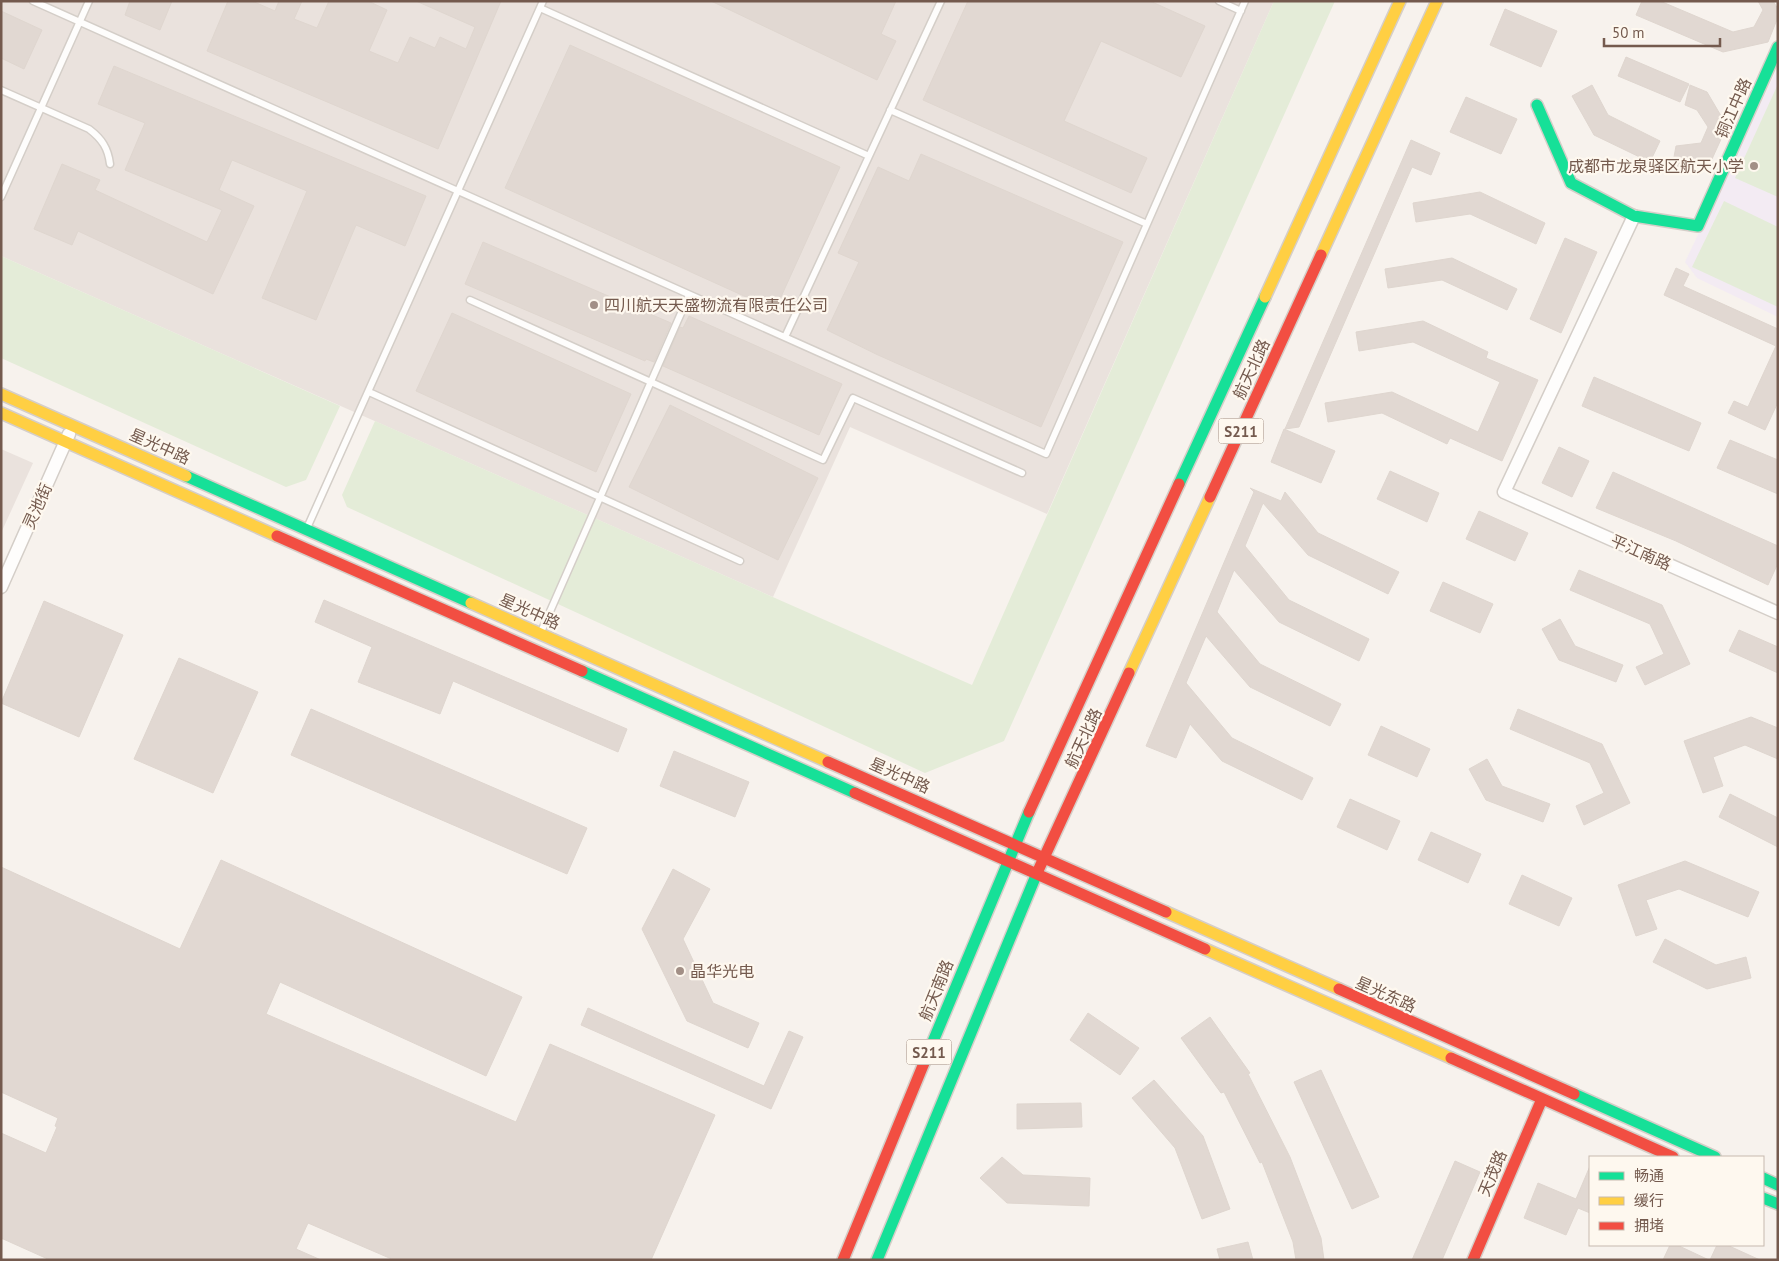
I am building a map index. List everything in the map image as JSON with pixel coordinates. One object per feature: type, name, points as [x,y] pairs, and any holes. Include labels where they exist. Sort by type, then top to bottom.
[{"type":"main road","name":"航天北路","points":[[1016,844],[1400,1]]},
{"type":"main road","name":"航天北路","points":[[1044,860],[1437,1]]},
{"type":"main road","name":"铜江中路","points":[[1537,106],[1571,183],[1634,216],[1698,226],[1777,50]]},
{"type":"main road","name":"星光中路","points":[[1,394],[1016,844],[1044,860]]},
{"type":"main road","points":[[1,413],[1037,873]]},
{"type":"main road","name":"航天南路","points":[[843,1260],[1016,844]]},
{"type":"main road","name":"S211","points":[[876,1260],[1044,860]]},
{"type":"main road","name":"星光东路","points":[[1044,860],[1713,1156]]},
{"type":"main road","name":"星光东路","points":[[1037,873],[1671,1156]]},
{"type":"main road","name":"天茂路","points":[[1473,1260],[1542,1099]]},
{"type":"main road","points":[[1764,1178],[1778,1185]]},
{"type":"main road","points":[[1764,1198],[1778,1204]]},
{"type":"street","name":"平江南路","points":[[1634,216],[1504,492],[1778,613]]},
{"type":"street","name":"灵池街","points":[[1,587],[72,426]]},
{"type":"lane","points":[[33,1],[1046,454],[1245,1]]},
{"type":"lane","points":[[1,197],[89,1]]},
{"type":"lane","points":[[785,337],[941,1]]},
{"type":"lane","points":[[1219,1],[1241,11]]},
{"type":"lane","points":[[306,528],[369,392],[541,5],[869,156]]},
{"type":"lane","points":[[1,90],[89,129],[101,138],[109,153],[110,164]]},
{"type":"lane","points":[[890,110],[1147,224]]},
{"type":"lane","points":[[540,633],[689,295]]},
{"type":"lane","points":[[470,300],[823,460],[853,398],[1022,473]]},
{"type":"lane","points":[[369,392],[740,561]]},
{"type":"shaded area","points":[[1,1],[1274,1],[1047,514],[850,427],[773,597],[1,256]]},
{"type":"shaded area","name":"成都市龙泉驿区航天小学","points":[[1777,69],[1778,317],[1697,278],[1685,262]]},
{"type":"shaded area","points":[[1,449],[33,463],[1,533]]},
{"type":"green space","points":[[1274,1],[1335,1],[1004,741],[925,773],[347,507],[342,495],[375,421],[972,685]]},
{"type":"green space","points":[[1778,84],[1778,197],[1735,178]]},
{"type":"green space","points":[[1724,201],[1778,227],[1778,307],[1692,267]]},
{"type":"green space","points":[[1,256],[340,406],[306,480],[286,487],[1,358]]},
{"type":"building","points":[[130,1],[172,1],[160,30],[125,15]]},
{"type":"building","points":[[228,1],[252,1],[275,11],[279,1],[302,1],[294,19],[317,28],[329,1],[368,1],[387,10],[369,51],[398,63],[410,37],[435,48],[440,37],[466,49],[475,27],[416,1],[501,1],[438,149],[207,51]]},
{"type":"building","points":[[711,1],[896,1],[881,34],[896,41],[877,80]]},
{"type":"building","points":[[968,1],[1150,1],[1205,26],[1181,77],[1101,41],[1064,121],[1147,158],[1131,193],[923,100]]},
{"type":"building","points":[[1642,1],[1660,1],[1733,32],[1754,27],[1763,10],[1758,1],[1773,1],[1778,9],[1778,17],[1768,42],[1723,52],[1636,15]]},
{"type":"building","points":[[1505,9],[1557,31],[1541,67],[1490,45]]},
{"type":"building","points":[[1,11],[42,30],[24,69],[1,58]]},
{"type":"building","points":[[570,45],[840,167],[775,310],[505,188]]},
{"type":"building","points":[[1626,57],[1689,84],[1680,102],[1618,76]]},
{"type":"building","points":[[114,66],[426,196],[405,246],[356,225],[316,320],[262,298],[307,191],[232,160],[219,190],[254,206],[213,294],[78,231],[72,245],[34,229],[62,164],[100,180],[95,190],[207,242],[222,210],[125,170],[145,123],[98,104]]},
{"type":"building","points":[[1592,85],[1608,115],[1660,141],[1650,162],[1594,135],[1572,96]]},
{"type":"building","points":[[1690,85],[1707,92],[1727,126],[1712,159],[1672,168],[1676,146],[1701,143],[1708,127],[1697,110],[1685,105]]},
{"type":"building","points":[[1466,97],[1517,119],[1501,154],[1450,132]]},
{"type":"building","points":[[1411,140],[1440,153],[1431,175],[1412,167],[1299,427],[1285,429]]},
{"type":"building","points":[[921,154],[1123,242],[1041,427],[878,355],[827,330],[859,262],[838,253],[878,167],[909,181]]},
{"type":"building","points":[[1480,192],[1545,223],[1536,244],[1470,214],[1416,222],[1413,203]]},
{"type":"building","points":[[1565,238],[1597,252],[1561,333],[1530,319]]},
{"type":"building","points":[[483,242],[671,323],[654,362],[646,359],[645,361],[465,284]]},
{"type":"building","points":[[1452,258],[1517,289],[1507,310],[1442,280],[1388,288],[1385,269]]},
{"type":"building","points":[[1676,268],[1689,274],[1683,286],[1778,329],[1778,402],[1765,430],[1728,413],[1734,401],[1748,407],[1776,346],[1664,295]]},
{"type":"building","points":[[452,313],[631,394],[596,472],[416,391]]},
{"type":"building","points":[[689,316],[842,384],[819,435],[663,366],[680,327],[683,328]]},
{"type":"building","points":[[1423,321],[1488,352],[1486,358],[1538,380],[1502,461],[1450,438],[1447,444],[1382,413],[1328,422],[1325,403],[1392,392],[1478,432],[1500,382],[1413,342],[1359,351],[1356,332]]},
{"type":"building","points":[[1594,377],[1701,423],[1689,451],[1582,406]]},
{"type":"building","points":[[670,405],[818,478],[778,560],[629,487]]},
{"type":"building","points":[[1284,429],[1335,451],[1321,483],[1271,462]]},
{"type":"building","points":[[1730,440],[1778,460],[1778,494],[1717,468]]},
{"type":"building","points":[[1559,447],[1589,461],[1572,497],[1542,483]]},
{"type":"building","points":[[1390,471],[1439,493],[1427,522],[1377,499]]},
{"type":"building","points":[[1613,472],[1778,546],[1778,563],[1768,585],[1676,541],[1596,508]]},
{"type":"building","points":[[1250,488],[1281,501],[1285,492],[1318,533],[1399,572],[1388,594],[1308,555],[1263,503],[1245,546],[1289,600],[1369,639],[1359,661],[1279,622],[1234,570],[1217,612],[1260,664],[1341,704],[1330,726],[1250,687],[1206,636],[1186,683],[1232,738],[1313,778],[1302,800],[1222,761],[1190,724],[1176,758],[1146,746],[1254,492]]},
{"type":"building","points":[[1479,511],[1528,533],[1515,561],[1466,539]]},
{"type":"building","points":[[1579,570],[1662,605],[1690,664],[1645,685],[1636,667],[1664,654],[1650,624],[1570,590]]},
{"type":"building","points":[[1443,582],[1493,604],[1480,633],[1430,611]]},
{"type":"building","points":[[324,600],[627,729],[618,752],[453,681],[440,714],[358,682],[372,647],[315,622]]},
{"type":"building","points":[[44,601],[123,635],[79,737],[1,703]]},
{"type":"building","points":[[1560,619],[1575,646],[1623,665],[1616,682],[1559,660],[1542,629]]},
{"type":"building","points":[[1739,630],[1778,647],[1778,673],[1729,651]]},
{"type":"building","points":[[179,658],[258,692],[213,793],[134,759]]},
{"type":"building","points":[[311,709],[587,828],[567,874],[291,755]]},
{"type":"building","points":[[1518,709],[1602,744],[1630,803],[1584,825],[1576,806],[1604,793],[1590,763],[1510,729]]},
{"type":"building","points":[[1751,717],[1778,728],[1778,759],[1745,745],[1713,757],[1723,786],[1703,793],[1684,741]]},
{"type":"building","points":[[1381,726],[1430,749],[1417,777],[1368,755]]},
{"type":"building","points":[[674,751],[749,782],[735,817],[660,786]]},
{"type":"building","points":[[1487,759],[1502,786],[1550,804],[1543,822],[1486,800],[1469,769]]},
{"type":"building","points":[[1730,794],[1778,818],[1778,847],[1719,817]]},
{"type":"building","points":[[1350,799],[1400,821],[1387,850],[1337,827]]},
{"type":"building","points":[[1431,832],[1481,854],[1468,883],[1418,860]]},
{"type":"building","points":[[221,860],[522,997],[486,1076],[280,982],[266,1014],[516,1122],[550,1044],[715,1115],[651,1260],[394,1260],[308,1223],[296,1249],[321,1260],[50,1260],[1,1238],[1,1133],[46,1153],[57,1127],[55,1126],[58,1118],[1,1092],[1,867],[180,949]]},
{"type":"building","points":[[1685,861],[1759,892],[1748,917],[1679,889],[1646,900],[1657,929],[1636,936],[1618,885]]},
{"type":"building","name":"晶华光电","points":[[673,869],[710,889],[683,939],[713,1003],[759,1023],[748,1048],[687,1021],[642,929]]},
{"type":"building","points":[[1522,875],[1572,898],[1559,926],[1509,904]]},
{"type":"building","points":[[1665,939],[1716,965],[1746,957],[1751,978],[1707,989],[1653,962]]},
{"type":"building","points":[[588,1008],[764,1086],[789,1031],[803,1037],[771,1109],[581,1025]]},
{"type":"building","points":[[1088,1013],[1139,1048],[1120,1075],[1070,1040]]},
{"type":"building","points":[[1210,1017],[1250,1073],[1248,1074],[1290,1157],[1321,1238],[1324,1260],[1296,1260],[1293,1242],[1262,1162],[1260,1163],[1224,1092],[1221,1093],[1181,1038]]},
{"type":"building","points":[[1321,1070],[1379,1197],[1352,1209],[1294,1082]]},
{"type":"building","points":[[1154,1080],[1203,1136],[1230,1209],[1202,1219],[1175,1148],[1132,1098]]},
{"type":"building","points":[[1081,1103],[1082,1127],[1017,1129],[1017,1104]]},
{"type":"building","points":[[1002,1157],[1023,1175],[1090,1178],[1089,1206],[1007,1203],[980,1178]]},
{"type":"building","points":[[1455,1161],[1480,1172],[1442,1260],[1412,1260]]},
{"type":"building","points":[[1589,1168],[1589,1213],[1578,1208],[1566,1235],[1524,1218],[1538,1183],[1576,1199]]},
{"type":"building","points":[[1248,1242],[1253,1260],[1220,1260],[1217,1249]]},
{"type":"building","points":[[1670,1246],[1679,1246],[1709,1260],[1663,1260]]},
{"type":"building","points":[[1717,1246],[1729,1246],[1760,1260],[1710,1260]]},
{"type":"traffic: fast","points":[[1537,105],[1571,183],[1634,216],[1698,226],[1778,47]]},
{"type":"traffic: fast","points":[[1179,484],[1265,297]]},
{"type":"traffic: fast","points":[[186,476],[471,603]]},
{"type":"traffic: fast","points":[[582,671],[855,793]]},
{"type":"traffic: fast","points":[[924,1063],[1029,812]]},
{"type":"traffic: fast","points":[[877,1260],[1037,873]]},
{"type":"traffic: fast","points":[[1574,1094],[1713,1156]]},
{"type":"traffic: fast","points":[[1764,1178],[1778,1185]]},
{"type":"traffic: fast","points":[[1764,1198],[1778,1204]]},
{"type":"traffic: slow","points":[[1265,297],[1400,1]]},
{"type":"traffic: slow","points":[[1321,255],[1437,1]]},
{"type":"traffic: slow","points":[[1,394],[186,476]]},
{"type":"traffic: slow","points":[[1,413],[277,536]]},
{"type":"traffic: slow","points":[[1129,673],[1210,497]]},
{"type":"traffic: slow","points":[[471,603],[828,762]]},
{"type":"traffic: slow","points":[[1166,912],[1339,989]]},
{"type":"traffic: slow","points":[[1205,949],[1451,1058]]},
{"type":"traffic: jam","points":[[1210,497],[1321,255]]},
{"type":"traffic: jam","points":[[1029,812],[1179,484]]},
{"type":"traffic: jam","points":[[277,536],[582,671]]},
{"type":"traffic: jam","points":[[1037,873],[1129,673]]},
{"type":"traffic: jam","points":[[828,762],[1166,912]]},
{"type":"traffic: jam","points":[[855,793],[1205,949]]},
{"type":"traffic: jam","points":[[1339,989],[1574,1094]]},
{"type":"traffic: jam","points":[[1451,1058],[1671,1156]]},
{"type":"traffic: jam","points":[[843,1260],[924,1063]]},
{"type":"traffic: jam","points":[[1473,1260],[1542,1099]]},
{"type":"place","name":"成都市龙泉驿区航天小学","points":[[1754,166]]},
{"type":"place","name":"四川航天天盛物流有限责任公司","points":[[594,305]]},
{"type":"place","name":"晶华光电","points":[[680,971]]}]
